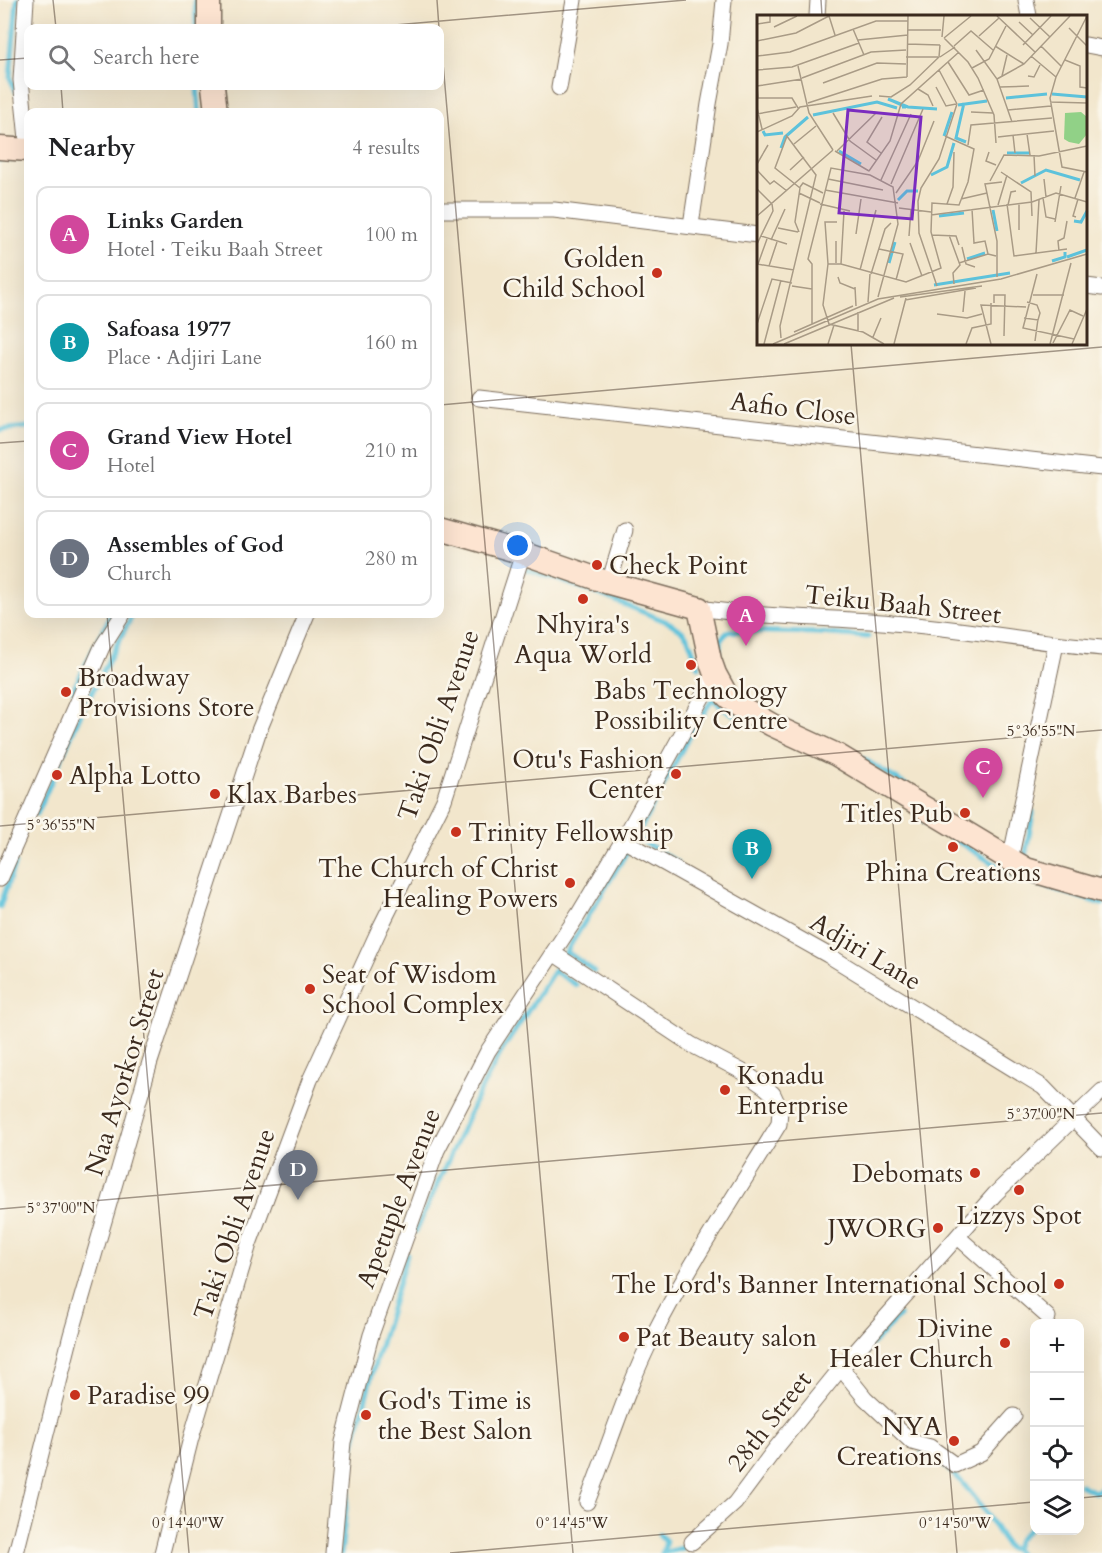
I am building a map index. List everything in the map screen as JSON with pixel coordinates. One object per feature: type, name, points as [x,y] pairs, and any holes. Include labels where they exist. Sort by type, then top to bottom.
[{"type":"street","points":[[24,24],[26,0]]},
{"type":"street","points":[[209,0],[210,24]]},
{"type":"street","points":[[559,88],[574,0]]},
{"type":"street","points":[[691,225],[720,44],[724,0]]},
{"type":"street","points":[[817,15],[818,0]]},
{"type":"street","points":[[1026,0],[1029,15]]},
{"type":"street","points":[[24,32],[21,80],[24,110]]},
{"type":"street","points":[[1087,45],[1102,48]]},
{"type":"street","points":[[213,90],[216,108]]},
{"type":"street","points":[[0,148],[24,149]]},
{"type":"street","points":[[444,210],[554,210],[757,235]]},
{"type":"street","points":[[1087,286],[1102,288]]},
{"type":"street","name":"Aafio Close","points":[[479,398],[1102,468]]},
{"type":"street","points":[[444,530],[523,553],[609,583],[699,608],[715,674],[727,696],[739,706],[772,725],[837,755],[1026,869],[1102,891]]},
{"type":"street","points":[[609,583],[625,530]]},
{"type":"street","name":"Taki Obli Avenue","points":[[162,1553],[191,1438],[249,1244],[310,1080],[379,930],[444,800],[523,553]]},
{"type":"street","name":"Teiku Baah Street","points":[[699,608],[734,614],[893,623],[1102,648]]},
{"type":"street","points":[[0,879],[102,647],[120,618]]},
{"type":"street","name":"Naa Ayorkor Street","points":[[16,1553],[71,1335],[150,1062],[258,733],[305,618]]},
{"type":"street","points":[[1010,860],[1056,644]]},
{"type":"street","name":"Apetuple Avenue","points":[[333,1553],[343,1442],[371,1335],[437,1150],[488,1051],[578,915],[623,840],[715,674]]},
{"type":"street","name":"Adjiri Lane","points":[[623,840],[828,955],[1043,1088],[1102,1148]]},
{"type":"street","points":[[553,953],[692,1045],[751,1077],[773,1094],[780,1109],[779,1124],[683,1281],[653,1336],[631,1382],[587,1502]]},
{"type":"street","name":"28th Street","points":[[692,1542],[735,1503],[841,1368],[995,1194],[1102,1091]]},
{"type":"street","points":[[958,1237],[1048,1317]]},
{"type":"street","points":[[841,1368],[865,1398],[912,1442],[930,1447],[955,1465],[981,1453],[1014,1416]]},
{"type":"waterway","points":[[17,0],[10,78],[17,93]]},
{"type":"waterway","points":[[195,0],[196,24]]},
{"type":"waterway","points":[[197,90],[199,108]]},
{"type":"waterway","points":[[0,160],[12,159]]},
{"type":"waterway","points":[[0,430],[24,427]]},
{"type":"waterway","points":[[526,569],[601,595],[670,623],[688,638],[699,667]]},
{"type":"waterway","points":[[73,690],[109,618]]},
{"type":"waterway","points":[[37,814],[81,713],[131,618]]},
{"type":"waterway","points":[[719,651],[721,639],[729,631],[819,633],[868,637]]},
{"type":"waterway","points":[[712,697],[721,707],[735,715]]},
{"type":"waterway","points":[[416,1231],[476,1099],[500,1054],[606,887],[641,828],[687,740],[713,698]]},
{"type":"waterway","points":[[864,759],[909,787]]},
{"type":"waterway","points":[[1025,857],[1033,812]]},
{"type":"waterway","points":[[923,820],[1014,876],[1102,904]]},
{"type":"waterway","points":[[636,837],[678,863]]},
{"type":"waterway","points":[[0,907],[15,863]]},
{"type":"waterway","points":[[567,952],[594,971]]},
{"type":"waterway","points":[[554,971],[576,985]]},
{"type":"waterway","points":[[962,1237],[971,1234],[975,1224]]},
{"type":"waterway","points":[[341,1553],[353,1449],[407,1254]]},
{"type":"waterway","points":[[870,1345],[900,1316]]},
{"type":"waterway","points":[[853,1362],[866,1354],[870,1341]]},
{"type":"waterway","points":[[922,1453],[936,1460],[961,1481],[1008,1548],[1015,1549]]},
{"type":"waterway","points":[[1084,1487],[1095,1492],[1102,1488]]},
{"type":"waterway","points":[[1018,1553],[1015,1549],[1018,1540],[1030,1528]]},
{"type":"waterway","points":[[659,1535],[666,1541],[663,1553]]},
{"type":"waterway","points":[[662,1553],[683,1548],[689,1542]]},
{"type":"place","name":"Golden Child School","points":[[657,273]]},
{"type":"place","name":"Check Point","points":[[597,565]]},
{"type":"place","name":"Nhyira's Aqua World","points":[[583,599]]},
{"type":"place","name":"Links Garden","points":[[746,646]]},
{"type":"place","name":"Babs Technology Possibility Centre","points":[[691,665]]},
{"type":"place","name":"Broadway Provisions Store","points":[[66,692]]},
{"type":"place","name":"Otu's Fashion Center","points":[[676,774]]},
{"type":"place","name":"Alpha Lotto","points":[[57,775]]},
{"type":"place","name":"Klax Barbes","points":[[215,794]]},
{"type":"place","name":"Grand View Hotel","points":[[983,798]]},
{"type":"place","name":"Titles Pub","points":[[965,813]]},
{"type":"place","name":"Trinity Fellowship","points":[[456,832]]},
{"type":"place","name":"Phina Creations","points":[[953,847]]},
{"type":"place","name":"Safoasa 1977","points":[[752,879]]},
{"type":"place","name":"The Church of Christ Healing Powers","points":[[570,883]]},
{"type":"place","name":"Seat of Wisdom School Complex","points":[[310,989]]},
{"type":"place","name":"Konadu Enterprise","points":[[725,1090]]},
{"type":"place","name":"Debomats","points":[[975,1173]]},
{"type":"place","name":"Lizzys Spot","points":[[1019,1190]]},
{"type":"place","name":"Assembles of God","points":[[298,1200]]},
{"type":"place","name":"JWORG","points":[[938,1228]]},
{"type":"place","name":"The Lord's Banner International School","points":[[1059,1284]]},
{"type":"place","name":"Pat Beauty salon","points":[[624,1337]]},
{"type":"place","name":"Divine Healer Church","points":[[1005,1343]]},
{"type":"place","name":"Paradise 99","points":[[75,1395]]},
{"type":"place","name":"God's Time is the Best Salon","points":[[366,1415]]},
{"type":"place","name":"NYA Creations","points":[[954,1441]]}]
